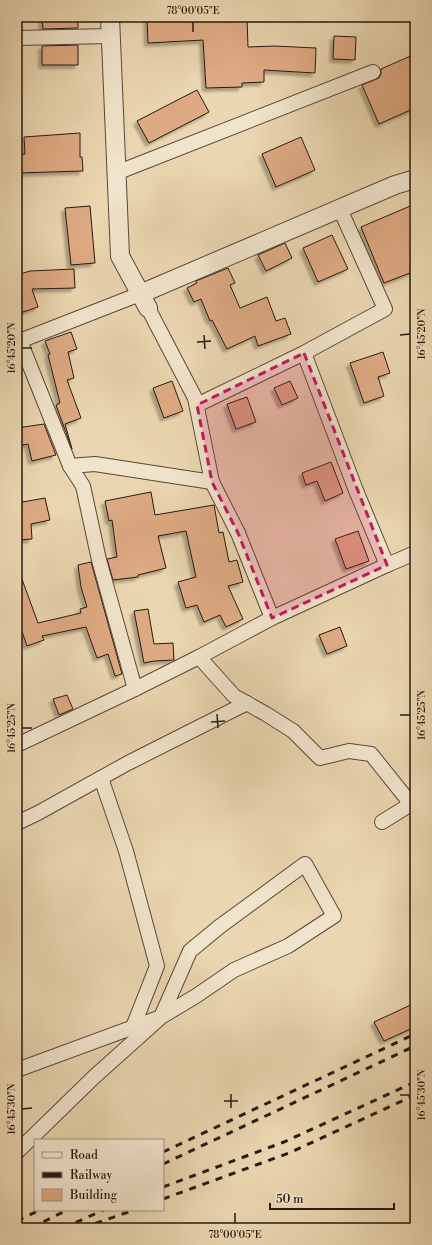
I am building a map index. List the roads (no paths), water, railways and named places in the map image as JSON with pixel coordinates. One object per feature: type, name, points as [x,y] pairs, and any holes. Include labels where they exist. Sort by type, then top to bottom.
[{"type":"street","points":[[110,17],[120,256],[195,398],[212,482],[238,533],[272,618]]},
{"type":"street","points":[[17,38],[111,36]]},
{"type":"street","points":[[116,173],[373,72]]},
{"type":"street","points":[[135,689],[99,560],[83,486],[70,466],[19,341],[144,301],[340,209],[395,185],[415,179]]},
{"type":"street","points":[[197,405],[304,353],[385,309],[340,209]]},
{"type":"street","points":[[304,353],[355,488],[387,565]]},
{"type":"street","points":[[70,466],[95,464],[212,482]]},
{"type":"street","points":[[17,745],[135,689],[272,618],[415,553]]},
{"type":"street","points":[[199,656],[234,696],[293,731],[320,758],[349,751],[371,754],[413,803],[382,822]]},
{"type":"street","points":[[17,823],[38,813],[128,762],[247,703]]},
{"type":"street","points":[[100,778],[126,851],[157,966],[134,1027]]},
{"type":"street","points":[[17,1070],[161,1017],[196,996],[234,970],[288,946],[334,916],[305,864],[219,927],[190,951],[161,1017],[94,1077],[17,1152]]},
{"type":"railway","points":[[164,1152],[415,1034]]},
{"type":"railway","points":[[164,1164],[415,1046]]},
{"type":"railway","points":[[164,1187],[284,1142],[415,1082]]},
{"type":"railway","points":[[164,1199],[289,1153],[415,1095]]},
{"type":"railway","points":[[17,1221],[38,1211]]},
{"type":"railway","points":[[31,1228],[65,1211]]},
{"type":"railway","points":[[63,1228],[102,1211]]},
{"type":"railway","points":[[82,1228],[131,1211]]}]
